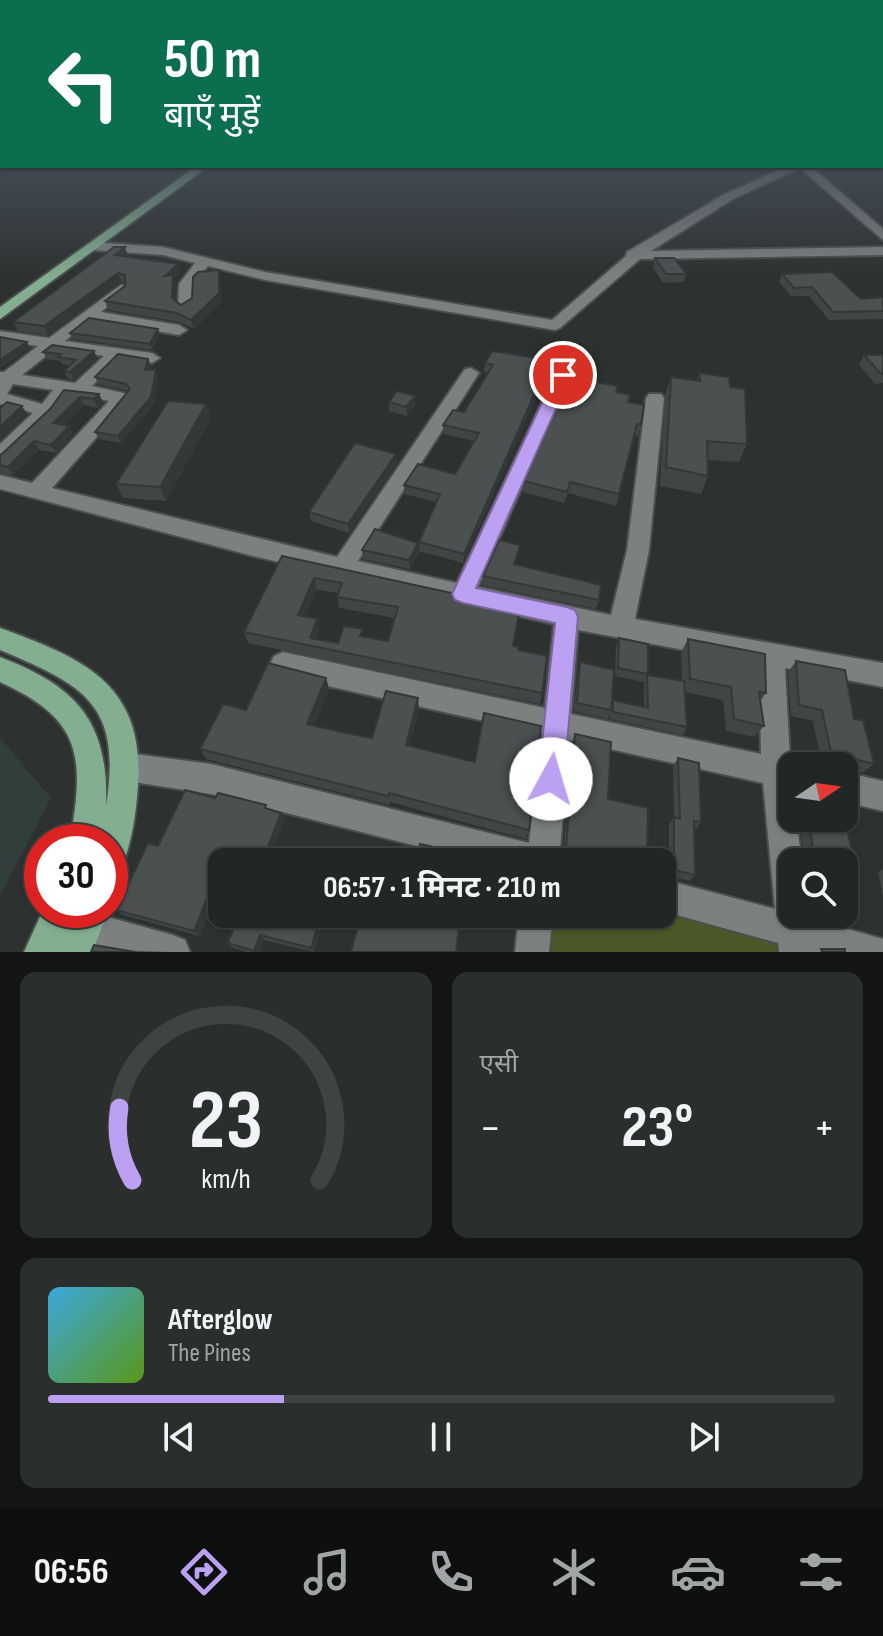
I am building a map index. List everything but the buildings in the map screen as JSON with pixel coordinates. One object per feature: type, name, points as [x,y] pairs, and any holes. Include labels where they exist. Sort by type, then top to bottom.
[{"type":"main road","points":[[0,297],[155,189]]},
{"type":"main road","points":[[0,314],[171,189]]},
{"type":"main road","points":[[0,297],[22,297]]},
{"type":"main road","points":[[0,639],[77,672],[101,692],[115,711],[124,734],[127,767],[116,824]]},
{"type":"main road","points":[[0,669],[29,680],[59,698],[81,724],[92,767],[89,824]]},
{"type":"main road","points":[[41,952],[74,928]]},
{"type":"street","points":[[92,246],[163,251],[265,276],[555,325],[632,255],[742,189]]},
{"type":"street","points":[[830,189],[883,236]]},
{"type":"street","points":[[0,334],[113,248]]},
{"type":"street","points":[[632,255],[883,251]]},
{"type":"street","points":[[185,307],[186,284],[200,270],[203,260]]},
{"type":"street","points":[[2,386],[51,342],[121,289]]},
{"type":"street","points":[[90,315],[179,330]]},
{"type":"street","points":[[0,334],[152,358]]},
{"type":"street","points":[[0,455],[72,388],[116,353]]},
{"type":"street","points":[[342,567],[471,373]]},
{"type":"street","points":[[463,594],[563,375]]},
{"type":"street","points":[[2,386],[72,388],[122,398],[37,491]]},
{"type":"street","points":[[2,386],[46,411]]},
{"type":"street","points":[[621,626],[640,536],[655,398]]},
{"type":"street","points":[[0,482],[342,567],[567,617],[883,675]]},
{"type":"street","points":[[544,848],[567,617]]},
{"type":"street","points":[[771,653],[782,752]]},
{"type":"street","points":[[283,664],[778,772]]},
{"type":"street","points":[[127,767],[211,779],[486,848]]},
{"type":"street","points":[[858,790],[883,796]]},
{"type":"street","points":[[788,832],[795,942]]},
{"type":"street","points":[[676,900],[795,942],[873,952]]},
{"type":"street","points":[[89,928],[173,952]]},
{"type":"street","points":[[532,952],[535,928]]},
{"type":"shaded area","points":[[0,738],[51,798],[37,824],[24,824],[24,850],[0,896]]},
{"type":"green space","points":[[676,909],[783,935],[785,952],[548,952],[550,928],[676,928]]},
{"type":"route","points":[[551,779],[567,617],[463,594],[563,375]]}]
